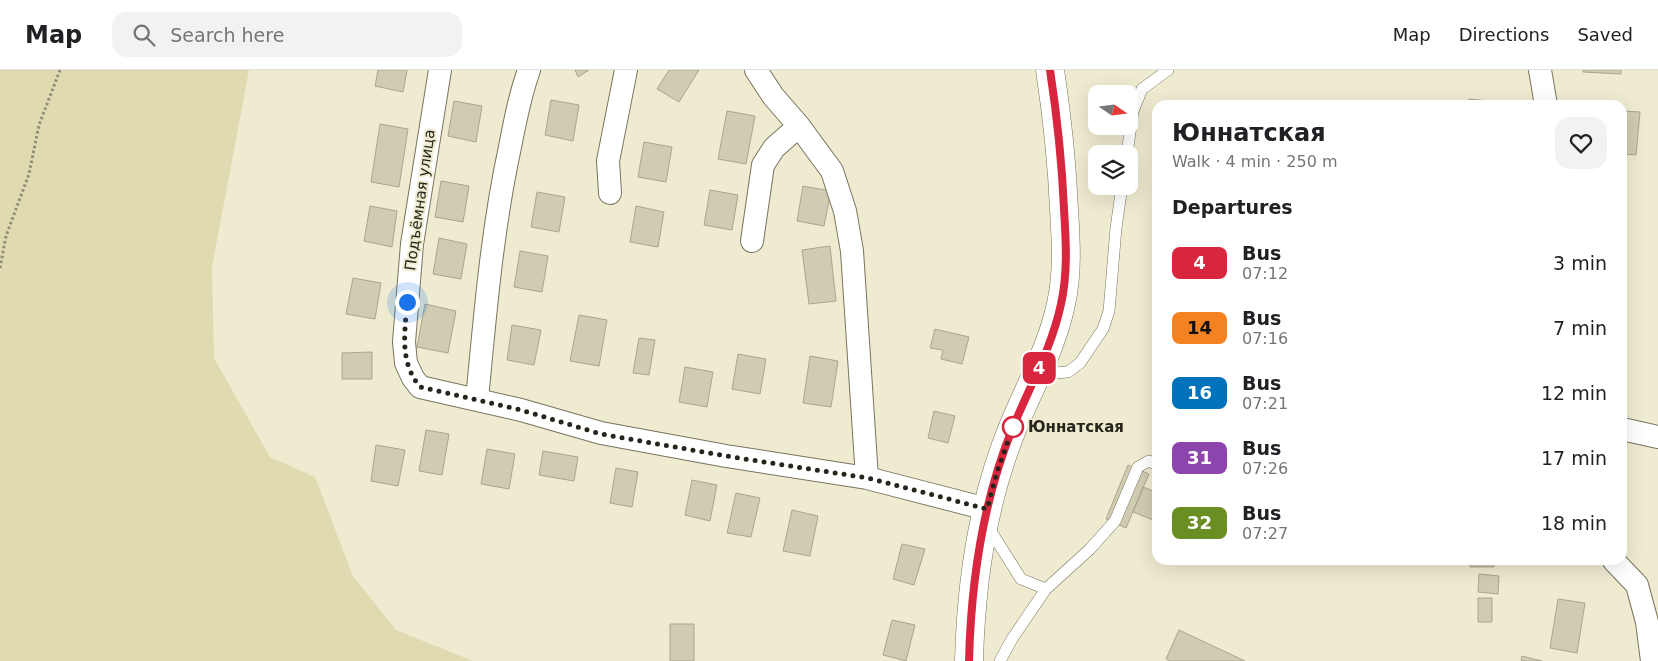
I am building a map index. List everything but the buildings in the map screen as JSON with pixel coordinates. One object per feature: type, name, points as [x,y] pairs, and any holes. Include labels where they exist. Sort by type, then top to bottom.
[{"type":"main road","points":[[970,661],[975,588],[986,515],[997,472],[1013,428],[1055,328],[1062,303],[1066,276],[1062,168],[1050,70]]},
{"type":"street","name":"Подъёмная улица","points":[[440,70],[412,244],[404,342],[406,363],[413,378],[420,387],[521,410],[601,434],[868,478],[986,515]]},
{"type":"street","points":[[477,400],[501,188],[522,90],[529,70]]},
{"type":"street","points":[[610,193],[608,161],[626,70]]},
{"type":"street","points":[[756,70],[773,96],[799,126],[832,171],[845,211],[852,251],[868,478]]},
{"type":"street","points":[[1540,70],[1545,100]]},
{"type":"street","points":[[752,241],[763,165],[774,148],[799,126]]},
{"type":"street","points":[[1627,430],[1658,437]]},
{"type":"street","points":[[1618,565],[1638,585],[1647,622],[1652,661]]},
{"type":"lane","points":[[1128,145],[1133,111],[1142,89],[1168,70]]},
{"type":"lane","points":[[1039,369],[1055,373],[1068,372],[1080,363],[1103,329],[1109,311],[1121,195]]},
{"type":"lane","points":[[1000,661],[1046,590],[1090,550],[1115,520],[1138,467],[1149,461],[1152,462]]},
{"type":"lane","points":[[986,515],[1021,579],[1046,590]]},
{"type":"path","points":[[0,268],[6,236],[29,174],[39,125],[60,70]]},
{"type":"shaded area","points":[[0,70],[249,70],[212,267],[214,358],[270,457],[315,477],[353,576],[396,630],[473,661],[0,661]]},
{"type":"bus line","name":"4","points":[[969,661],[975,588],[987,509],[997,472],[1013,428],[1055,328],[1062,303],[1066,276],[1062,168],[1050,70]]},
{"type":"place","name":"Юннатская","points":[[1013,427]]},
{"type":"route","points":[[407,302],[404,342],[406,363],[413,378],[420,387],[521,410],[601,434],[868,478],[987,509],[997,472],[1013,427]]}]
